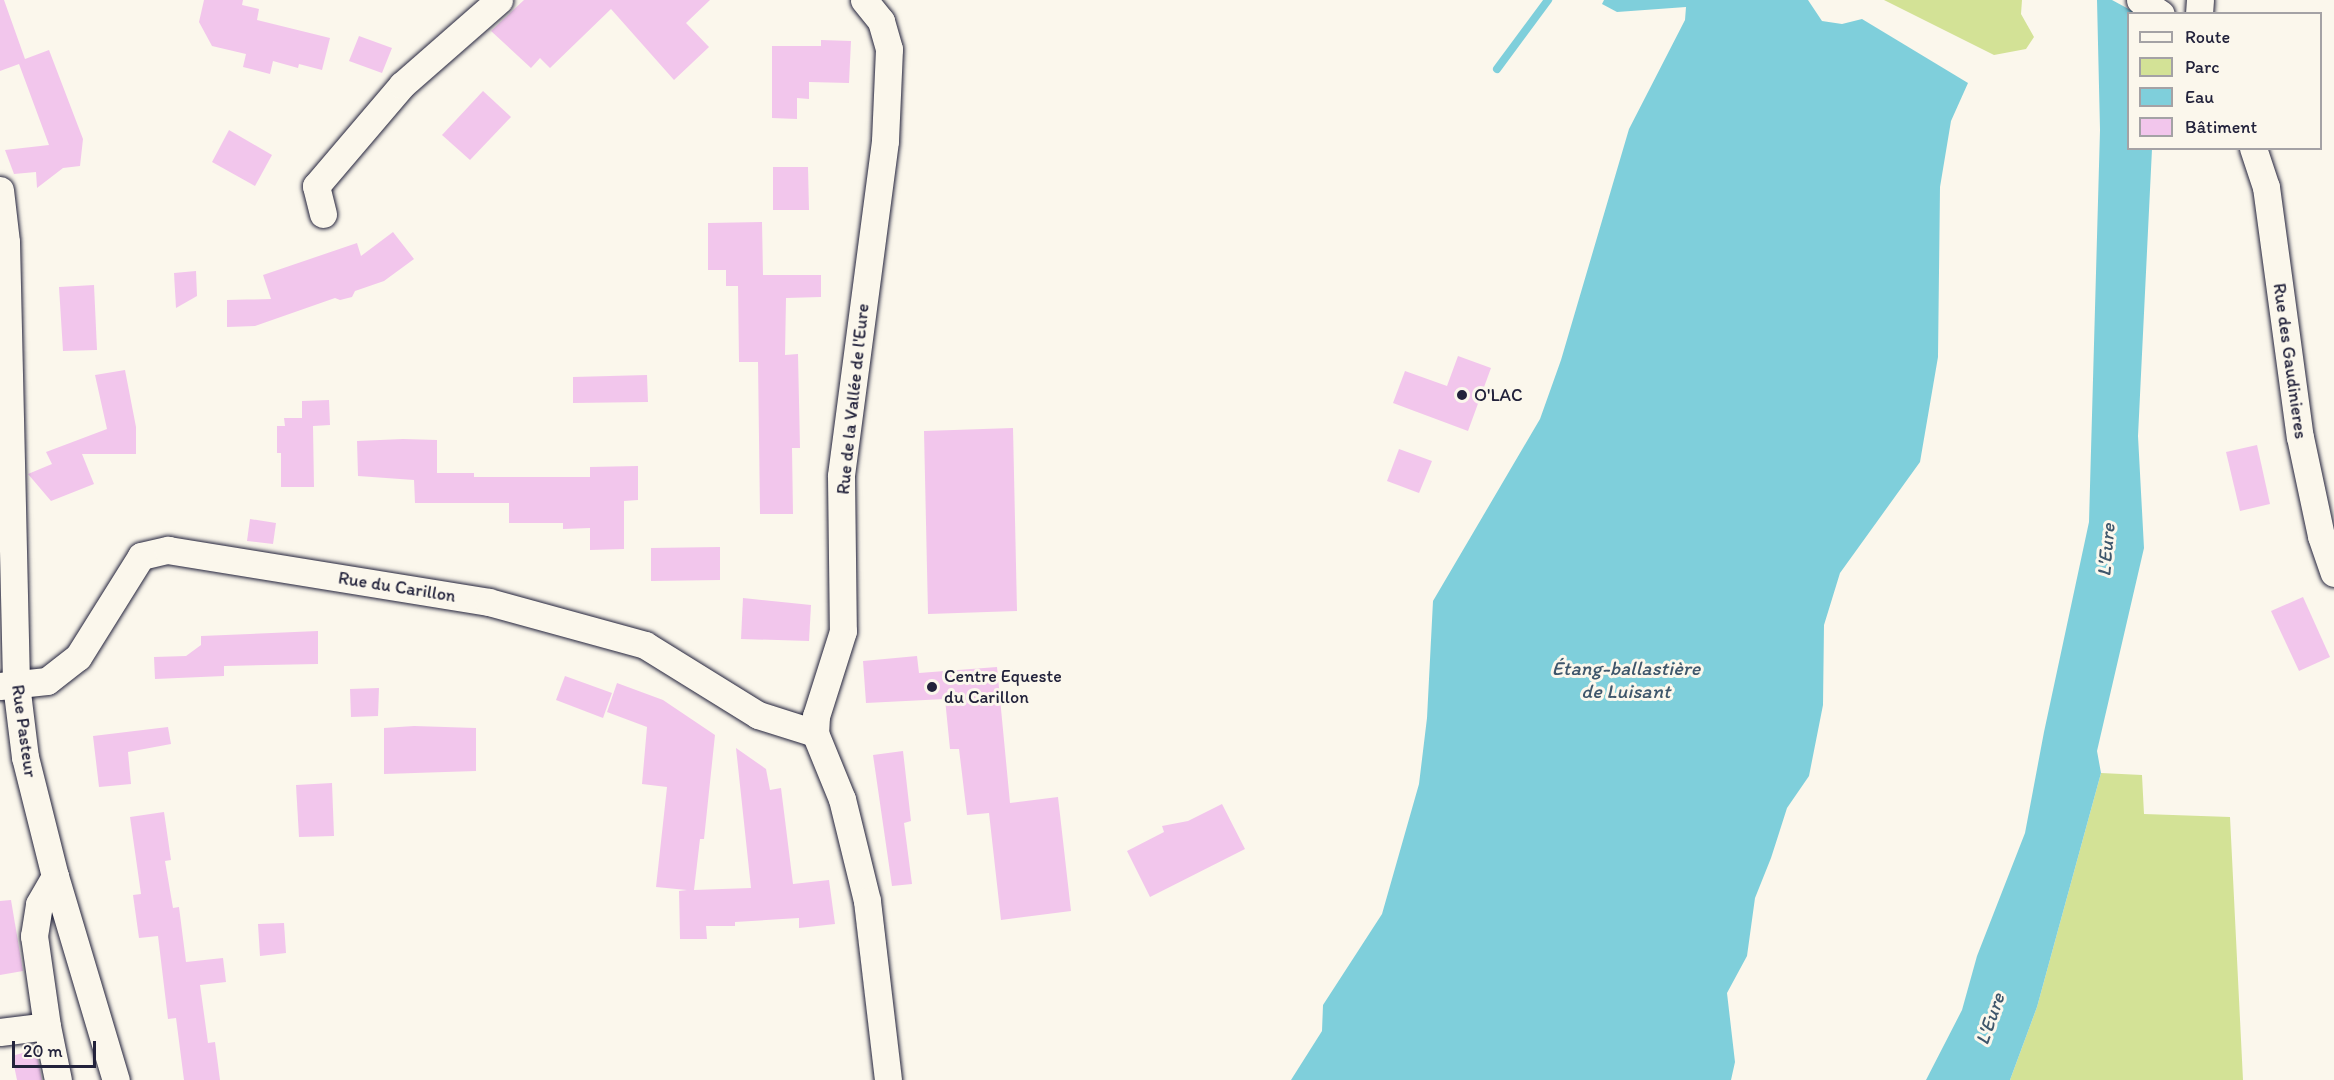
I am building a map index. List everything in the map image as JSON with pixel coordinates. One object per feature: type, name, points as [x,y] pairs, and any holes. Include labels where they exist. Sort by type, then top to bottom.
[{"type":"street","points":[[323,214],[316,186],[402,85],[499,0]]},
{"type":"street","name":"Rue de la Vallée de l'Eure","points":[[815,733],[816,716],[843,631],[841,476],[885,141],[889,49],[881,21],[864,0]]},
{"type":"street","points":[[2140,0],[2158,12]]},
{"type":"street","name":"Rue des Gaudinieres","points":[[2254,150],[2266,187],[2300,437],[2321,536],[2334,573]]},
{"type":"street","name":"Rue Pasteur","points":[[0,190],[6,242],[8,685],[55,876],[116,1080]]},
{"type":"street","name":"Rue du Carillon","points":[[8,685],[46,681],[78,657],[141,556],[168,550],[489,602],[645,645],[758,715],[815,733]]},
{"type":"street","points":[[815,733],[842,799],[867,901],[888,1080]]},
{"type":"street","points":[[55,876],[39,904],[33,936],[57,1080]]},
{"type":"street","points":[[0,1032],[47,1026]]},
{"type":"green space","points":[[1884,0],[2022,0],[2021,14],[2034,37],[2026,49],[1994,55]]},
{"type":"green space","points":[[2101,773],[2142,775],[2144,814],[2230,817],[2243,1080],[2010,1080],[2037,1007]]},
{"type":"water","name":"Étang-ballastière de Luisant","points":[[1604,0],[1808,0],[1822,21],[1842,24],[1862,19],[1968,83],[1951,121],[1940,187],[1938,357],[1920,462],[1840,573],[1824,625],[1823,705],[1809,776],[1787,808],[1755,898],[1747,956],[1727,993],[1735,1062],[1731,1080],[1291,1080],[1322,1031],[1323,1005],[1382,914],[1419,784],[1427,718],[1433,601],[1540,419],[1561,360],[1629,129],[1685,20],[1686,7],[1617,12],[1602,4]]},
{"type":"water","name":"L'Eure","points":[[2097,0],[2112,0],[2134,12],[2127,12],[2127,150],[2152,150],[2138,436],[2144,548],[2097,751],[2101,773],[2037,1007],[2010,1080],[1926,1080],[1962,1010],[1977,956],[2025,833],[2089,522],[2100,130]]},
{"type":"building","points":[[0,0],[4,0],[25,59],[49,50],[83,139],[80,166],[63,168],[37,188],[36,172],[14,174],[5,150],[49,145],[19,64],[0,71]]},
{"type":"building","points":[[204,0],[243,0],[242,5],[259,9],[257,20],[330,38],[322,70],[299,64],[298,68],[273,61],[270,74],[243,67],[246,54],[212,46],[199,22]]},
{"type":"building","points":[[524,0],[710,0],[686,23],[709,47],[674,80],[611,9],[550,68],[540,58],[531,68],[491,31]]},
{"type":"building","points":[[359,36],[392,48],[382,73],[349,61]]},
{"type":"building","points":[[821,40],[851,41],[849,83],[809,82],[809,99],[797,98],[797,119],[772,118],[772,46],[821,46]]},
{"type":"building","points":[[483,91],[511,117],[470,160],[442,135]]},
{"type":"building","points":[[229,130],[272,155],[255,186],[212,162]]},
{"type":"building","points":[[773,167],[808,167],[809,210],[773,210]]},
{"type":"building","points":[[762,222],[763,275],[821,275],[821,297],[786,298],[785,355],[798,354],[800,448],[792,448],[793,514],[760,514],[758,362],[739,362],[738,286],[726,286],[726,270],[708,270],[708,223]]},
{"type":"building","points":[[393,232],[414,259],[384,281],[355,291],[352,297],[340,300],[335,298],[255,326],[227,327],[227,300],[271,299],[263,275],[357,243],[361,256]]},
{"type":"building","points":[[196,271],[197,296],[176,308],[174,273]]},
{"type":"building","points":[[94,285],[97,350],[63,351],[59,287]]},
{"type":"building","name":"O'LAC","points":[[1458,356],[1491,368],[1468,431],[1393,403],[1405,371],[1447,386]]},
{"type":"building","points":[[125,370],[136,427],[136,454],[82,454],[94,484],[51,501],[28,474],[52,464],[46,452],[107,429],[95,375]]},
{"type":"building","points":[[647,375],[648,402],[573,403],[573,377]]},
{"type":"building","points":[[329,400],[330,425],[313,426],[314,487],[281,487],[281,453],[277,453],[277,426],[285,426],[284,418],[302,418],[302,401]]},
{"type":"building","points":[[1013,428],[1017,611],[928,614],[924,431]]},
{"type":"building","points":[[437,440],[437,473],[474,473],[474,477],[590,477],[590,467],[638,466],[638,500],[624,501],[624,549],[590,550],[590,528],[563,529],[563,523],[509,523],[509,503],[415,503],[414,480],[358,476],[357,441]]},
{"type":"building","points":[[2257,445],[2270,504],[2240,511],[2226,452]]},
{"type":"building","points":[[1399,449],[1432,461],[1419,493],[1387,481]]},
{"type":"building","points":[[250,519],[276,523],[273,544],[247,541]]},
{"type":"building","points":[[720,547],[720,580],[651,581],[651,548]]},
{"type":"building","points":[[2303,597],[2330,657],[2299,671],[2271,611]]},
{"type":"building","points":[[743,598],[811,605],[809,641],[741,639]]},
{"type":"building","points":[[318,631],[318,664],[224,666],[224,676],[155,679],[154,657],[186,656],[201,645],[201,636]]},
{"type":"building","points":[[917,656],[919,673],[997,667],[1010,803],[1058,797],[1071,911],[1001,920],[989,813],[967,815],[959,749],[950,749],[945,699],[866,703],[863,661]]},
{"type":"building","points":[[565,676],[612,693],[603,718],[556,700]]},
{"type":"building","points":[[617,683],[663,700],[715,735],[704,839],[700,839],[694,890],[751,888],[736,748],[766,769],[770,790],[781,788],[793,884],[829,880],[835,924],[799,928],[799,918],[735,922],[735,926],[706,926],[707,939],[680,939],[679,891],[687,890],[656,887],[667,787],[642,784],[647,727],[607,712]]},
{"type":"building","points":[[379,688],[378,716],[351,717],[350,689]]},
{"type":"building","points":[[414,726],[476,728],[476,771],[384,774],[384,728]]},
{"type":"building","points":[[168,727],[171,744],[128,752],[131,784],[99,787],[93,736]]},
{"type":"building","points":[[903,751],[911,821],[904,823],[912,884],[892,886],[873,755]]},
{"type":"building","points":[[332,783],[334,836],[299,837],[296,785]]},
{"type":"building","points":[[1222,804],[1245,849],[1150,897],[1127,851],[1164,832],[1162,826],[1188,821]]},
{"type":"building","points":[[164,812],[171,860],[165,861],[173,908],[179,907],[186,962],[223,958],[226,982],[200,985],[208,1043],[215,1042],[220,1080],[184,1080],[176,1018],[168,1019],[158,936],[139,938],[133,895],[141,894],[130,817]]},
{"type":"building","points":[[11,900],[23,971],[0,975],[0,901]]},
{"type":"building","points":[[284,923],[286,953],[260,956],[258,924]]},
{"type":"building","points":[[36,1049],[42,1080],[17,1080],[12,1056]]},
{"type":"waterway","points":[[1497,69],[1548,0]]},
{"type":"place","name":"O'LAC","points":[[1462,395]]},
{"type":"place","name":"Centre Equeste du Carillon","points":[[932,687]]}]
